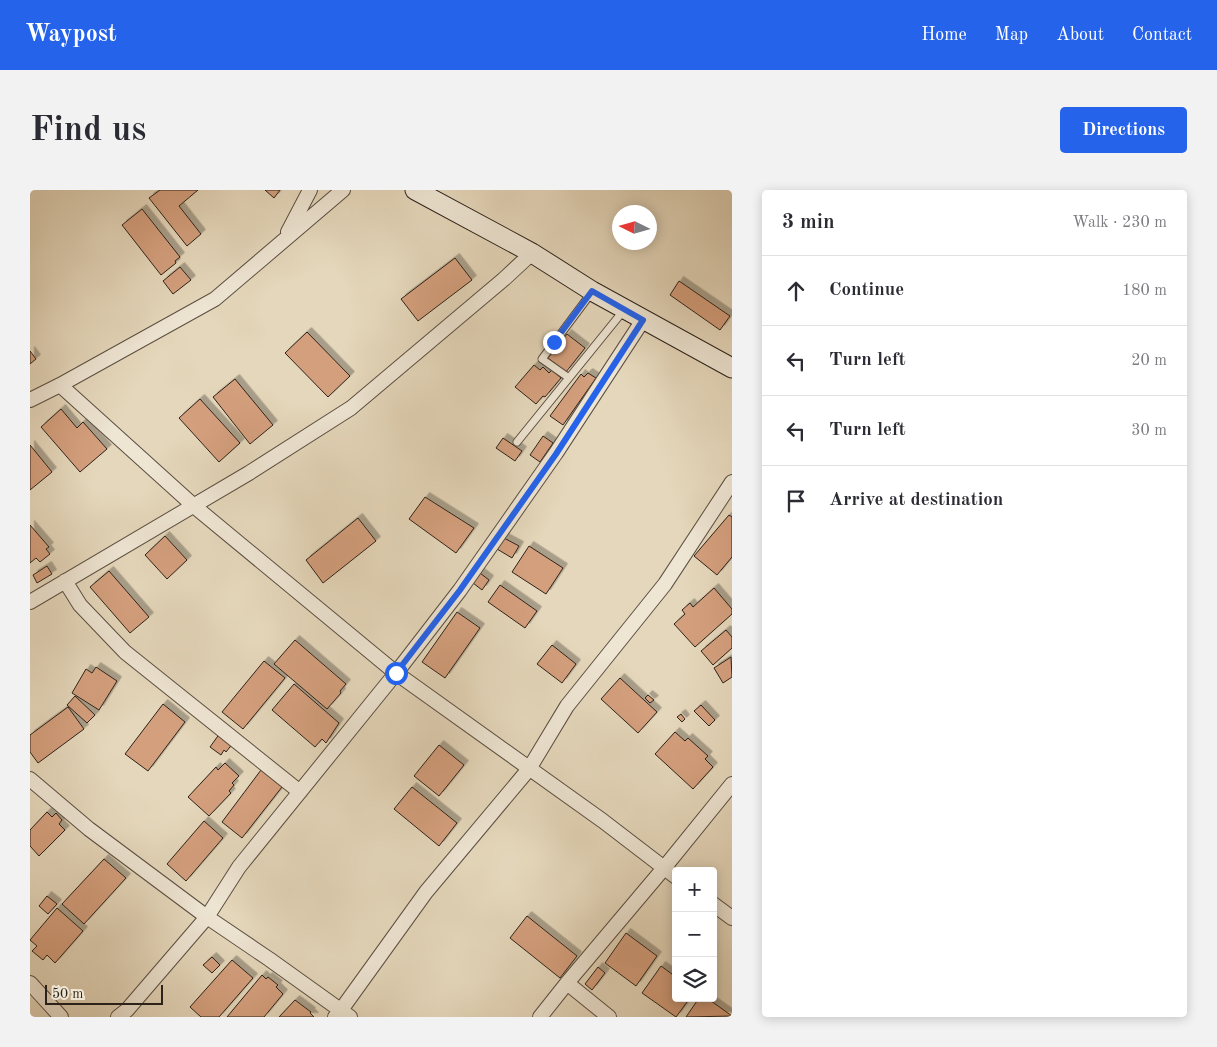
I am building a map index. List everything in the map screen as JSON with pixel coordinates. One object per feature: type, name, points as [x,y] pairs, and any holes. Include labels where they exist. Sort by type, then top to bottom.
[{"type":"street","points":[[286,237],[310,190]]},
{"type":"street","points":[[30,400],[60,386],[215,299],[342,190]]},
{"type":"street","points":[[415,190],[532,253],[592,291],[732,368]]},
{"type":"street","points":[[30,602],[249,473],[351,408],[504,279],[532,253]]},
{"type":"street","points":[[118,1017],[127,1010],[207,917],[239,867],[396,673],[460,590],[556,454],[643,320]]},
{"type":"street","points":[[60,386],[194,506],[396,673],[603,821],[672,874]]},
{"type":"street","points":[[30,780],[89,829],[207,917],[269,959],[342,1015],[426,892],[529,769],[567,706],[665,584],[732,482]]},
{"type":"street","points":[[65,581],[80,605],[125,652],[300,792]]},
{"type":"street","points":[[540,1017],[732,784]]},
{"type":"street","points":[[717,907],[732,918]]},
{"type":"street","points":[[567,982],[609,1017]]},
{"type":"street","points":[[30,983],[61,1017]]},
{"type":"lane","points":[[569,378],[542,359],[592,291]]},
{"type":"lane","points":[[517,442],[625,309]]},
{"type":"building","points":[[160,190],[198,190],[179,206],[201,234],[187,246],[149,198]]},
{"type":"building","points":[[265,190],[280,190],[274,198]]},
{"type":"building","points":[[142,209],[180,257],[175,261],[176,263],[161,275],[122,225]]},
{"type":"building","points":[[455,258],[472,280],[418,321],[401,299]]},
{"type":"building","points":[[180,267],[191,280],[173,294],[163,281]]},
{"type":"building","points":[[679,281],[730,316],[720,330],[670,295]]},
{"type":"building","points":[[307,332],[350,376],[328,397],[285,353]]},
{"type":"building","points":[[567,334],[585,348],[566,372],[548,358]]},
{"type":"building","points":[[30,351],[36,359],[30,364]]},
{"type":"building","points":[[534,365],[540,370],[543,367],[549,373],[552,370],[561,378],[545,397],[543,396],[536,404],[515,387]]},
{"type":"building","points":[[588,373],[596,378],[563,425],[550,416],[581,374],[584,377]]},
{"type":"building","points":[[235,379],[273,425],[250,444],[213,397]]},
{"type":"building","points":[[200,399],[240,443],[219,462],[179,418]]},
{"type":"building","points":[[61,409],[77,428],[83,422],[107,449],[80,472],[41,427]]},
{"type":"building","points":[[543,436],[553,443],[540,462],[530,455]]},
{"type":"building","points":[[503,438],[522,451],[515,461],[496,448]]},
{"type":"building","points":[[30,445],[52,472],[30,490]]},
{"type":"building","points":[[425,497],[474,528],[456,553],[409,519]]},
{"type":"building","points":[[729,515],[732,517],[732,557],[717,575],[694,556]]},
{"type":"building","points":[[358,518],[376,541],[323,583],[306,560]]},
{"type":"building","points":[[30,525],[49,547],[46,549],[50,554],[40,562],[36,558],[30,563]]},
{"type":"building","points":[[165,536],[187,560],[167,579],[145,555]]},
{"type":"building","points":[[504,538],[519,546],[512,558],[497,549]]},
{"type":"building","points":[[529,546],[563,568],[546,594],[512,572]]},
{"type":"building","points":[[47,566],[52,574],[37,583],[33,575]]},
{"type":"building","points":[[109,571],[149,617],[130,633],[90,587]]},
{"type":"building","points":[[480,573],[489,580],[482,590],[473,583]]},
{"type":"building","points":[[500,585],[537,611],[525,628],[488,602]]},
{"type":"building","points":[[714,588],[732,609],[732,614],[695,647],[674,624],[685,614],[682,610],[690,603],[693,607]]},
{"type":"building","points":[[457,612],[480,628],[445,678],[422,662]]},
{"type":"building","points":[[726,630],[732,637],[732,648],[713,665],[701,651]]},
{"type":"building","points":[[295,640],[346,684],[327,709],[274,664]]},
{"type":"building","points":[[552,645],[576,664],[562,683],[537,664]]},
{"type":"building","points":[[731,657],[732,677],[723,683],[714,668]]},
{"type":"building","points":[[264,661],[285,678],[243,729],[222,712]]},
{"type":"building","points":[[96,667],[117,681],[99,710],[72,693],[86,669],[92,673]]},
{"type":"building","points":[[620,678],[657,712],[638,733],[601,699]]},
{"type":"building","points":[[294,684],[339,723],[326,743],[322,739],[315,747],[272,710]]},
{"type":"building","points":[[648,695],[654,700],[650,703],[645,698]]},
{"type":"building","points":[[75,696],[95,715],[87,723],[67,705]]},
{"type":"building","points":[[163,704],[185,722],[148,771],[125,754]]},
{"type":"building","points":[[701,705],[715,720],[709,726],[694,711]]},
{"type":"building","points":[[68,707],[84,729],[38,763],[30,752],[30,735]]},
{"type":"building","points":[[681,714],[685,719],[682,722],[677,717]]},
{"type":"building","points":[[675,732],[685,741],[688,738],[708,756],[705,759],[713,767],[693,789],[655,754]]},
{"type":"building","points":[[220,733],[233,743],[221,755],[210,747]]},
{"type":"building","points":[[439,745],[464,765],[439,796],[414,776]]},
{"type":"building","points":[[225,763],[239,776],[232,783],[234,785],[229,791],[231,793],[209,816],[188,797],[216,767],[218,770]]},
{"type":"building","points":[[261,770],[282,787],[242,838],[222,822]]},
{"type":"building","points":[[412,787],[457,823],[439,846],[394,809]]},
{"type":"building","points":[[47,812],[52,817],[56,813],[62,820],[59,824],[65,830],[39,856],[30,846],[30,830]]},
{"type":"building","points":[[204,821],[223,838],[186,881],[167,864]]},
{"type":"building","points":[[104,859],[126,878],[84,924],[62,904]]},
{"type":"building","points":[[47,896],[57,904],[48,914],[39,906]]},
{"type":"building","points":[[57,908],[83,931],[55,963],[47,955],[43,960],[32,951],[37,946],[30,940]]},
{"type":"building","points":[[527,916],[577,956],[560,978],[510,938]]},
{"type":"building","points":[[626,933],[657,956],[636,986],[605,963]]},
{"type":"building","points":[[212,957],[220,965],[212,973],[203,965]]},
{"type":"building","points":[[232,960],[253,978],[219,1017],[201,1017],[190,1007]]},
{"type":"building","points":[[661,966],[672,974],[672,1002],[687,1002],[676,1017],[642,993]]},
{"type":"building","points":[[598,967],[605,973],[592,990],[585,984]]},
{"type":"building","points":[[262,975],[278,985],[276,987],[283,994],[264,1017],[227,1017]]},
{"type":"building","points":[[295,1000],[311,1012],[314,1017],[279,1017]]},
{"type":"building","points":[[696,1002],[713,1002],[732,1016],[686,1017]]},
{"type":"route","points":[[396,673],[460,590],[556,454],[643,320],[592,291],[554,342]]}]
